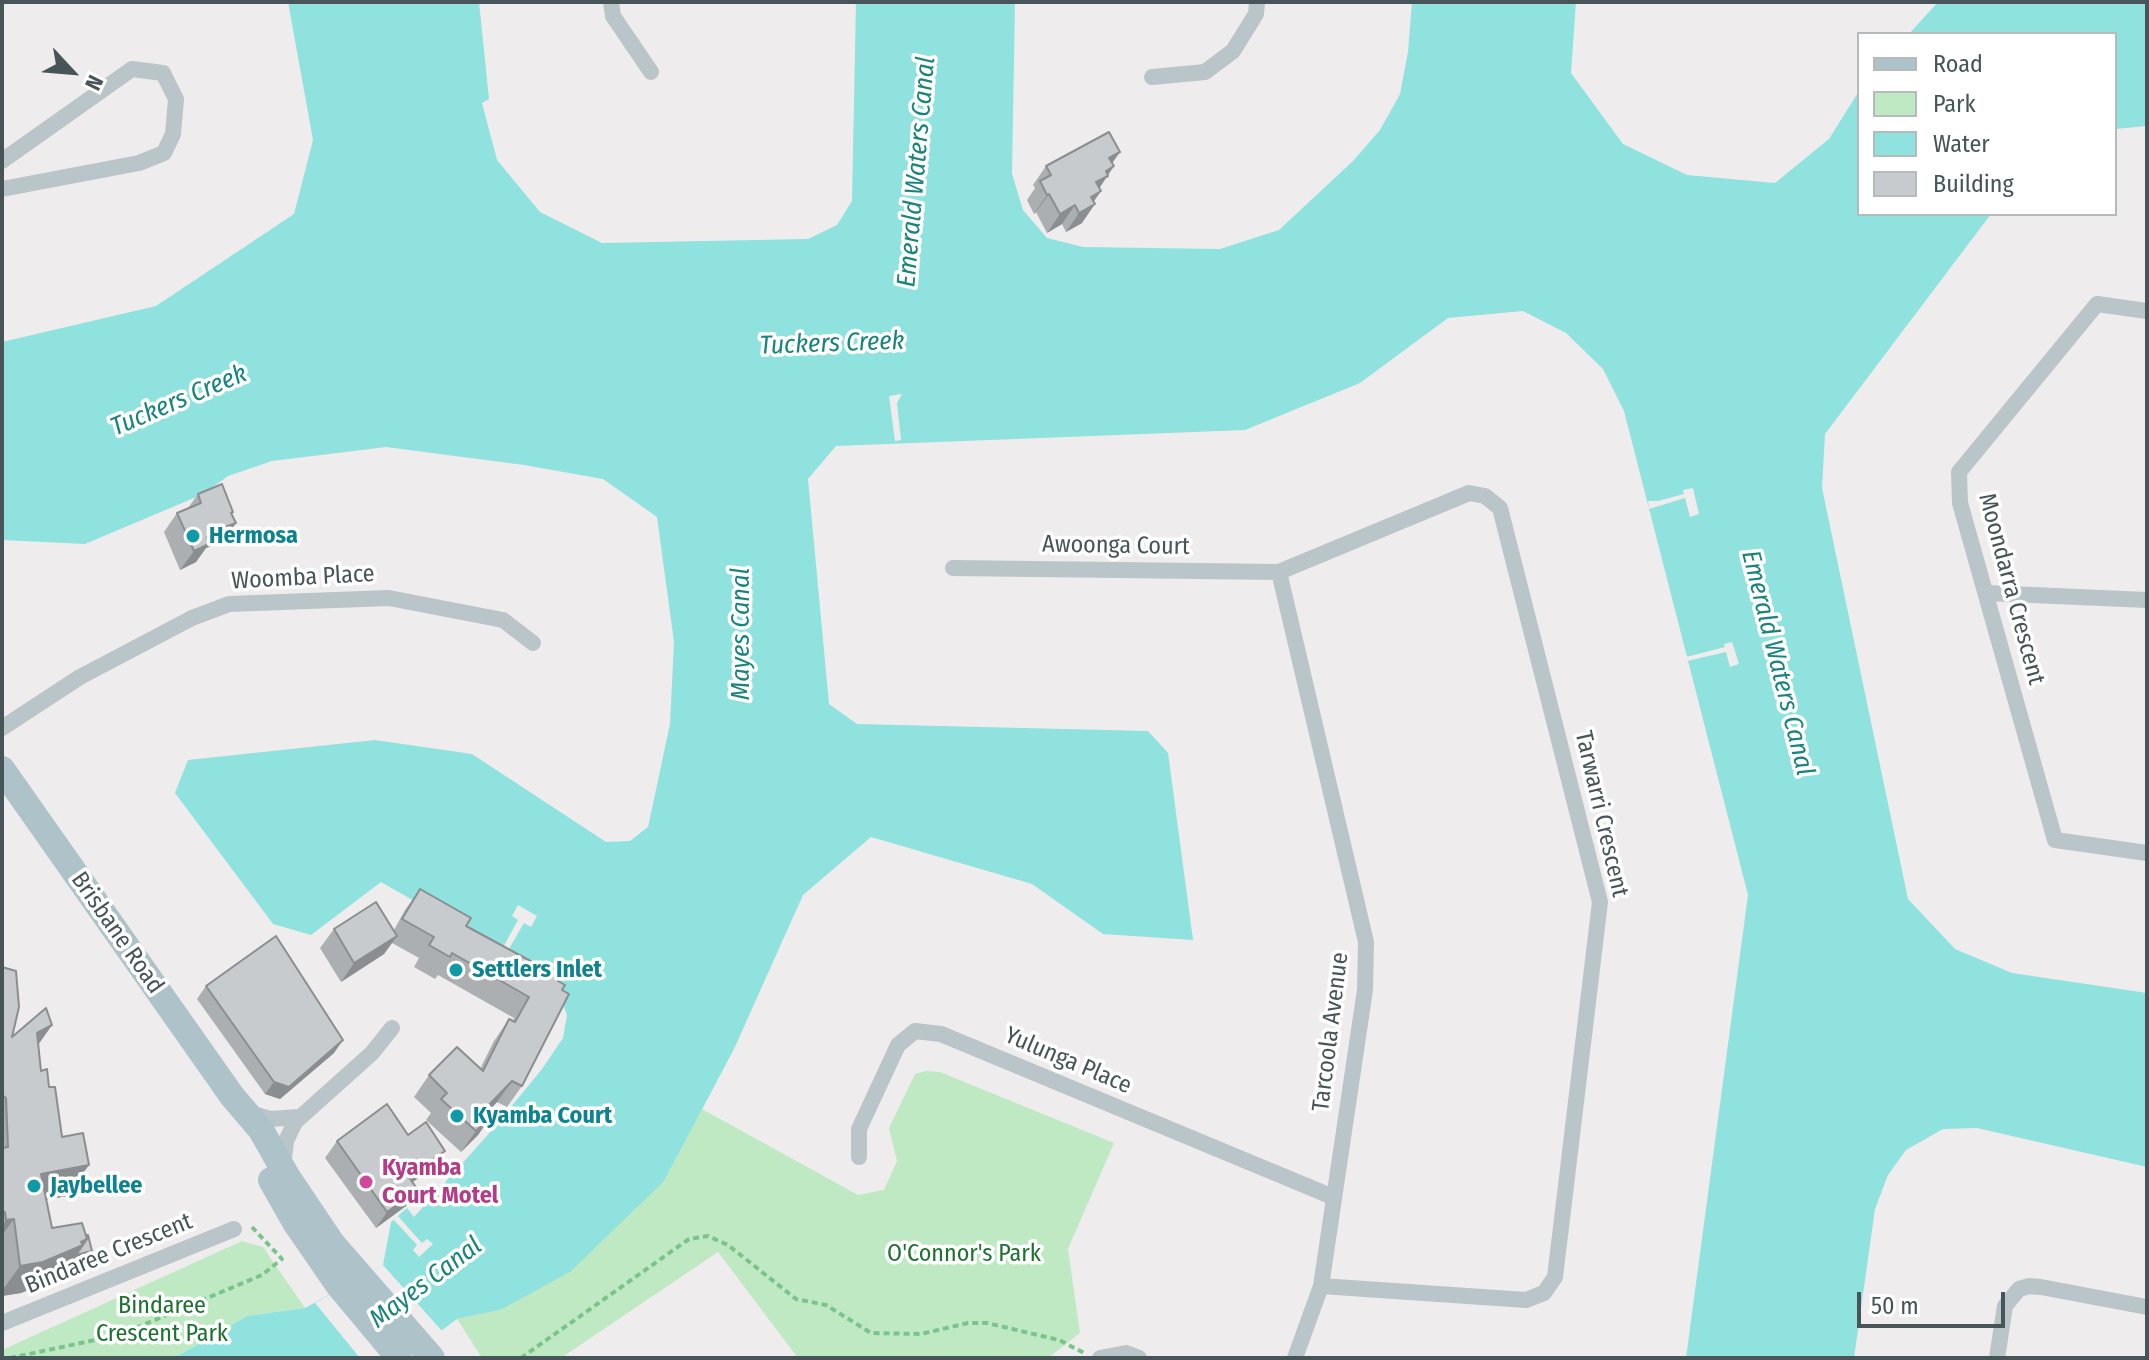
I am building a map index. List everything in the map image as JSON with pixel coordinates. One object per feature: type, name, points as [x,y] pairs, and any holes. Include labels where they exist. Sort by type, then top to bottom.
[{"type":"main road","name":"Brisbane Road","points":[[2,769],[238,1103],[261,1130],[332,1243],[347,1278]]},
{"type":"main road","name":"Brisbane Road","points":[[238,1103],[276,1190],[347,1278],[418,1354]]},
{"type":"street","points":[[611,2],[613,16],[651,72]]},
{"type":"street","points":[[1152,77],[1205,72],[1233,51],[1256,14],[1257,2]]},
{"type":"street","points":[[2,161],[132,69],[163,73],[176,99],[173,134],[164,153],[139,163],[2,189]]},
{"type":"street","name":"Moondarra Crescent","points":[[2147,311],[2097,304],[1959,472],[1960,503],[2055,840],[2147,853]]},
{"type":"street","name":"Tarwarri Crescent","points":[[1279,572],[1469,493],[1485,496],[1500,508],[1600,902],[1555,1277],[1544,1293],[1526,1300],[1321,1286]]},
{"type":"street","name":"Awoonga Court","points":[[953,568],[1279,572]]},
{"type":"street","name":"Tarcoola Avenue","points":[[1279,572],[1366,942],[1365,990],[1321,1286],[1295,1358]]},
{"type":"street","points":[[1987,593],[2147,600]]},
{"type":"street","name":"Woomba Place","points":[[2,728],[80,677],[192,618],[229,604],[389,598],[503,620],[533,643]]},
{"type":"street","points":[[283,1168],[286,1141],[299,1117],[372,1053],[392,1028]]},
{"type":"street","name":"Yulunga Place","points":[[859,1157],[859,1129],[898,1045],[915,1031],[941,1034],[1333,1197]]},
{"type":"street","points":[[238,1103],[270,1119],[299,1117]]},
{"type":"street","name":"Bindaree Crescent","points":[[2,1323],[241,1226]]},
{"type":"street","points":[[1997,1358],[2005,1306],[2019,1289],[2041,1287],[2147,1307]]},
{"type":"street","points":[[1100,1358],[1126,1353],[1139,1358]]},
{"type":"path","points":[[10,1358],[119,1335],[199,1299],[251,1281],[282,1259],[241,1226]]},
{"type":"path","points":[[521,1358],[689,1239],[708,1236],[722,1241],[796,1299],[826,1305],[871,1333],[921,1334],[968,1323],[987,1323],[1059,1340],[1091,1358]]},
{"type":"green space","name":"O'Connor's Park","points":[[940,1072],[1114,1143],[1068,1249],[1080,1333],[1048,1358],[798,1358],[718,1252],[561,1358],[482,1358],[457,1319],[500,1310],[664,1181],[702,1109],[858,1195],[884,1190],[897,1161],[889,1128],[915,1074]]},
{"type":"green space","name":"Bindaree Crescent Park","points":[[242,1241],[263,1247],[305,1308],[247,1316],[174,1358],[2,1358],[2,1350]]},
{"type":"water","points":[[288,2],[479,2],[489,99],[482,103],[497,160],[540,212],[602,243],[808,239],[837,225],[852,201],[856,2],[1015,2],[1012,174],[1023,210],[1047,238],[1083,247],[1220,249],[1279,230],[1353,161],[1380,130],[1400,94],[1408,52],[1412,2],[1576,2],[1571,73],[1623,144],[1687,175],[1775,183],[1829,139],[1857,94],[1857,216],[1989,216],[1825,434],[1822,488],[1908,899],[1955,949],[2012,973],[2147,993],[2147,1167],[1977,1128],[1943,1129],[1906,1150],[1888,1175],[1875,1209],[1854,1358],[1686,1358],[1748,895],[1624,411],[1603,369],[1566,333],[1523,311],[1448,318],[1360,383],[1245,430],[836,446],[808,479],[829,704],[857,724],[1148,731],[1168,753],[1193,940],[1103,934],[1032,884],[871,837],[803,895],[734,1049],[664,1181],[570,1272],[500,1310],[457,1319],[405,1358],[174,1358],[247,1316],[305,1308],[383,1265],[391,1222],[407,1208],[414,1217],[493,1129],[563,1038],[567,1015],[558,990],[544,975],[381,882],[311,935],[273,924],[175,793],[188,760],[375,740],[472,754],[606,842],[630,841],[648,827],[670,724],[674,642],[657,517],[603,479],[386,447],[272,461],[228,476],[201,495],[85,544],[2,540],[2,342],[156,306],[294,214],[313,140]]},
{"type":"water","points":[[1938,2],[2147,2],[2147,126],[2117,129],[2117,32],[1911,32]]},
{"type":"pier","points":[[902,394],[897,403],[901,440],[895,441],[889,396]]},
{"type":"pier","points":[[1693,488],[1699,514],[1690,517],[1685,498],[1649,509],[1648,501],[1684,494],[1683,490]]},
{"type":"pier","points":[[1732,642],[1739,664],[1730,667],[1726,652],[1687,661],[1686,657],[1725,647],[1724,644]]},
{"type":"pier","points":[[518,905],[537,916],[531,927],[524,923],[505,956],[500,953],[518,920],[512,916]]},
{"type":"pier","points":[[397,1215],[422,1243],[427,1239],[433,1244],[419,1257],[413,1250],[417,1245],[393,1219]]},
{"type":"pier","points":[[383,1265],[442,1331],[405,1358],[360,1358],[315,1303]]},
{"type":"building","points":[[1109,132],[1120,152],[1109,158],[1114,166],[1106,171],[1108,176],[1096,182],[1101,191],[1091,197],[1095,204],[1079,213],[1075,205],[1060,214],[1040,181],[1051,175],[1046,166]]},
{"type":"building","points":[[222,484],[236,523],[214,531],[207,537],[209,544],[194,551],[177,513],[201,503],[198,494]]},
{"type":"building","points":[[420,889],[471,918],[466,926],[560,977],[558,981],[565,985],[562,990],[569,994],[522,1086],[512,1081],[486,1108],[493,1113],[476,1131],[441,1099],[447,1093],[429,1075],[457,1047],[483,1071],[509,1019],[515,1022],[529,997],[452,953],[450,957],[429,945],[434,937],[402,919]]},
{"type":"building","points":[[376,902],[397,936],[354,963],[334,929]]},
{"type":"building","points":[[276,936],[343,1040],[289,1087],[274,1082],[206,986]]},
{"type":"building","points":[[2,967],[16,971],[19,1007],[12,1037],[46,1008],[52,1025],[37,1033],[41,1071],[47,1069],[49,1087],[55,1087],[62,1137],[83,1133],[89,1165],[41,1174],[52,1228],[82,1223],[87,1239],[81,1242],[83,1245],[43,1262],[20,1266],[14,1219],[6,1220],[5,1212],[2,1212],[2,1148],[8,1147],[6,1098],[2,1095]]},
{"type":"building","points":[[387,1104],[408,1135],[426,1122],[445,1151],[408,1176],[418,1190],[387,1212],[337,1141]]},
{"type":"building","points":[[86,1235],[92,1251],[76,1255],[87,1239]]},
{"type":"place","name":"Hermosa","points":[[193,536]]},
{"type":"place","name":"Settlers Inlet","points":[[456,970]]},
{"type":"place","name":"Kyamba Court","points":[[457,1116]]},
{"type":"place","name":"Kyamba Court Motel","points":[[366,1182]]},
{"type":"place","name":"Jaybellee","points":[[34,1186]]},
{"type":"water label","name":"Emerald Waters Canal","points":[[917,172]]},
{"type":"water label","name":"Tuckers Creek","points":[[832,344]]},
{"type":"water label","name":"Tuckers Creek","points":[[179,401]]},
{"type":"water label","name":"Mayes Canal","points":[[742,634]]},
{"type":"water label","name":"Emerald Waters Canal","points":[[1777,663]]},
{"type":"water label","name":"Mayes Canal","points":[[426,1283]]}]
